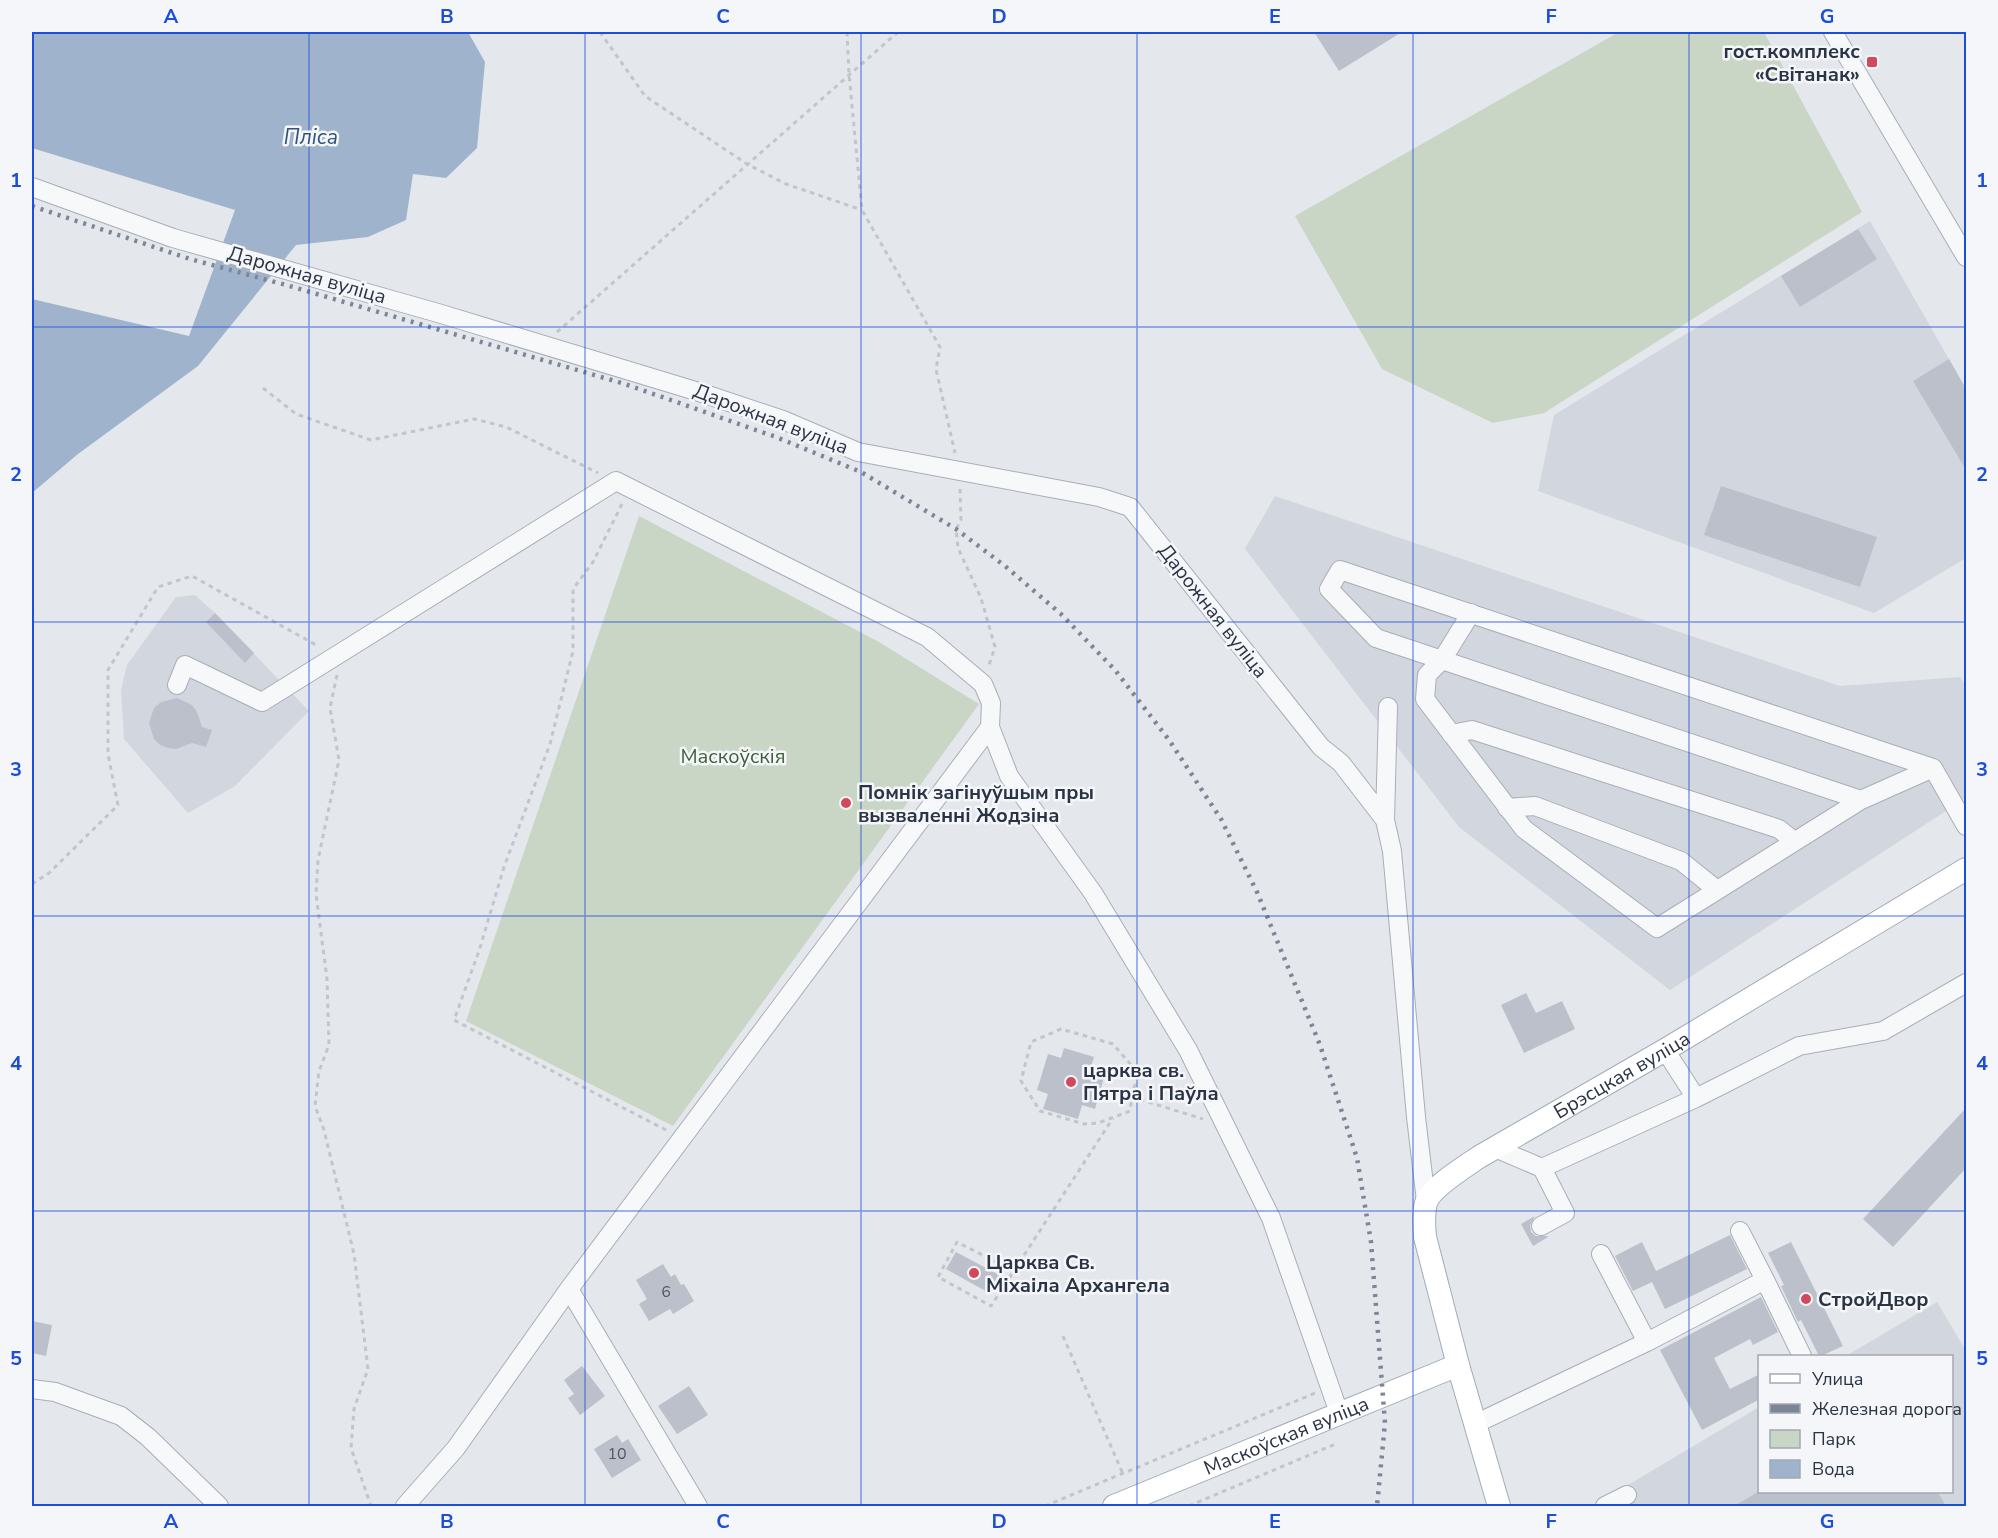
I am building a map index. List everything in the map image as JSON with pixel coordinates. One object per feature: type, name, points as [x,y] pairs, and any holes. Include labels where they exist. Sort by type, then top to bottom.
[{"type":"main road","name":"Брэсцкая вуліца","points":[[1426,1201],[1451,1175],[1665,1050],[1966,869]]},
{"type":"main road","points":[[1426,1201],[1425,1237],[1458,1365],[1499,1506]]},
{"type":"main road","name":"Маскоўская вуліца","points":[[1114,1506],[1458,1365]]},
{"type":"street","points":[[1833,32],[1966,257]]},
{"type":"street","name":"Дарожная вуліца","points":[[32,187],[193,243],[543,344],[699,392],[783,420],[858,452],[1099,497],[1130,507],[1321,747],[1341,763],[1385,819]]},
{"type":"street","points":[[177,685],[185,665],[262,702],[338,654],[623,485],[927,637],[984,684],[991,703],[990,727],[1009,776],[1093,893],[1188,1050],[1271,1218],[1339,1413]]},
{"type":"street","points":[[1861,800],[1377,638],[1329,589],[1340,570],[1933,768],[1966,826]]},
{"type":"street","points":[[1471,613],[1442,660],[1427,675],[1425,699],[1524,829],[1657,928],[1861,800],[1933,768]]},
{"type":"street","points":[[1388,708],[1385,819],[1392,851],[1416,1117],[1426,1201]]},
{"type":"street","points":[[405,1506],[456,1448],[569,1289],[990,727]]},
{"type":"street","points":[[1451,734],[1472,730],[1779,829],[1794,841]]},
{"type":"street","points":[[1507,808],[1535,806],[1681,861],[1717,890]]},
{"type":"street","points":[[1542,1167],[1696,1098],[1799,1046],[1883,1031],[1966,983]]},
{"type":"street","points":[[1665,1050],[1696,1098]]},
{"type":"street","points":[[1495,1148],[1542,1167],[1564,1213],[1541,1226]]},
{"type":"street","points":[[1740,1231],[1802,1355]]},
{"type":"street","points":[[1601,1254],[1647,1342]]},
{"type":"street","points":[[1475,1424],[1647,1342],[1765,1280]]},
{"type":"street","points":[[569,1289],[698,1506]]},
{"type":"street","points":[[32,1389],[55,1392],[121,1416],[148,1437],[219,1506]]},
{"type":"street","points":[[1605,1506],[1627,1495]]},
{"type":"path","points":[[600,32],[645,96],[747,164],[786,184],[862,210]]},
{"type":"path","points":[[847,32],[862,210],[940,347],[936,369],[959,472],[961,520],[956,529],[958,548],[981,598],[994,647],[984,684]]},
{"type":"path","points":[[543,344],[898,32]]},
{"type":"path","points":[[263,388],[296,414],[371,440],[474,419],[506,427],[623,485],[593,562],[573,589],[573,651],[550,744],[504,867],[479,951],[454,1020],[682,1138]]},
{"type":"path","points":[[32,884],[49,873],[118,805],[108,754],[108,670],[158,587],[192,576],[338,654],[330,708],[339,760],[318,860],[316,894],[327,979],[329,1045],[319,1071],[315,1106],[324,1130],[354,1254],[368,1369],[354,1409],[351,1448],[371,1506]]},
{"type":"path","points":[[1062,1029],[1113,1044],[1138,1073],[1132,1096],[1130,1111],[1098,1123],[1084,1124],[1040,1111],[1021,1081],[1031,1042],[1062,1029]]},
{"type":"path","points":[[1132,1096],[1204,1119],[1218,1111]]},
{"type":"path","points":[[1014,1271],[957,1242],[938,1277],[992,1306],[1114,1117]]},
{"type":"path","points":[[1063,1336],[1123,1474]]},
{"type":"path","points":[[1045,1506],[1319,1391]]},
{"type":"path","points":[[1189,1506],[1338,1443]]},
{"type":"shaded area","points":[[1870,221],[1966,389],[1966,558],[1874,613],[1538,491],[1554,415]]},
{"type":"shaded area","points":[[1275,496],[1840,686],[1960,677],[1966,686],[1966,798],[1670,990],[1459,827],[1245,549]]},
{"type":"shaded area","points":[[195,595],[309,711],[235,786],[188,813],[124,739],[121,690],[127,665],[176,597]]},
{"type":"shaded area","points":[[1937,1302],[1966,1351],[1966,1506],[1633,1506],[1623,1488],[1758,1408],[1758,1493],[1953,1493],[1953,1355],[1848,1355]]},
{"type":"green space","points":[[1619,32],[1764,32],[1862,212],[1544,413],[1493,423],[1382,369],[1295,216]]},
{"type":"green space","name":"Маскоўскія","points":[[639,516],[879,642],[979,704],[673,1126],[466,1021]]},
{"type":"water","name":"Пліса","points":[[32,32],[468,32],[485,62],[477,148],[446,178],[413,174],[406,220],[368,237],[296,245],[198,366],[78,454],[32,493],[32,299],[189,336],[235,210],[32,148]]},
{"type":"building","points":[[1314,32],[1402,32],[1339,71]]},
{"type":"building","points":[[1858,229],[1877,259],[1800,307],[1781,276]]},
{"type":"building","points":[[1949,359],[1966,389],[1966,470],[1913,381]]},
{"type":"building","points":[[1721,486],[1877,537],[1860,587],[1704,535]]},
{"type":"building","points":[[215,613],[254,653],[245,663],[206,622]]},
{"type":"building","points":[[177,698],[192,705],[202,727],[212,730],[206,747],[192,743],[176,749],[168,748],[160,745],[154,739],[149,723],[154,708],[161,702]]},
{"type":"building","points":[[1526,993],[1536,1013],[1562,1001],[1575,1029],[1524,1053],[1501,1005]]},
{"type":"building","name":"царква св. Пятра і Паўла","points":[[1064,1048],[1094,1057],[1090,1070],[1105,1074],[1095,1109],[1082,1105],[1078,1119],[1043,1109],[1048,1094],[1037,1090],[1048,1054],[1061,1058]]},
{"type":"building","points":[[1966,1108],[1966,1168],[1893,1247],[1863,1219]]},
{"type":"building","points":[[1535,1216],[1530,1225],[1531,1232],[1536,1236],[1548,1237],[1533,1246],[1521,1224]]},
{"type":"building","points":[[1730,1235],[1747,1269],[1665,1309],[1652,1282],[1633,1291],[1615,1256],[1642,1242],[1656,1271]]},
{"type":"building","name":"СтройДвор","points":[[1791,1242],[1843,1346],[1818,1355],[1801,1320],[1798,1322],[1781,1286],[1784,1285],[1768,1253]]},
{"type":"building","name":"Царква Св. Міхаіла Архангела","points":[[956,1252],[1001,1276],[991,1294],[946,1269]]},
{"type":"building","points":[[663,1264],[671,1277],[675,1274],[681,1285],[684,1284],[694,1301],[673,1314],[670,1309],[649,1321],[639,1304],[647,1299],[636,1280]]},
{"type":"building","points":[[1761,1297],[1778,1332],[1753,1345],[1750,1339],[1714,1358],[1730,1389],[1758,1375],[1758,1400],[1702,1430],[1660,1350]]},
{"type":"building","points":[[32,1321],[52,1325],[46,1356],[32,1353]]},
{"type":"building","points":[[582,1366],[605,1396],[580,1415],[568,1398],[574,1394],[564,1380]]},
{"type":"building","points":[[689,1386],[708,1415],[677,1434],[658,1406]]},
{"type":"building","points":[[617,1435],[622,1443],[628,1439],[641,1460],[612,1478],[594,1449]]},
{"type":"building","points":[[1758,1492],[1938,1493],[1946,1506],[1734,1506]]},
{"type":"railway","points":[[32,206],[190,259],[625,384],[776,437],[861,472],[956,529],[1005,566],[1061,614],[1115,670],[1169,740],[1221,819],[1257,892],[1320,1045],[1357,1158],[1371,1242],[1385,1423],[1377,1506]]},
{"type":"place","name":"гост.комплекс «Світанак»","points":[[1872,62]]},
{"type":"place","name":"Помнік загінуўшым пры вызваленні Жодзіна","points":[[846,803]]},
{"type":"place","name":"царква св. Пятра і Паўла","points":[[1071,1082]]},
{"type":"place","name":"Царква Св. Міхаіла Архангела","points":[[974,1273]]},
{"type":"place","name":"СтройДвор","points":[[1806,1299]]}]
